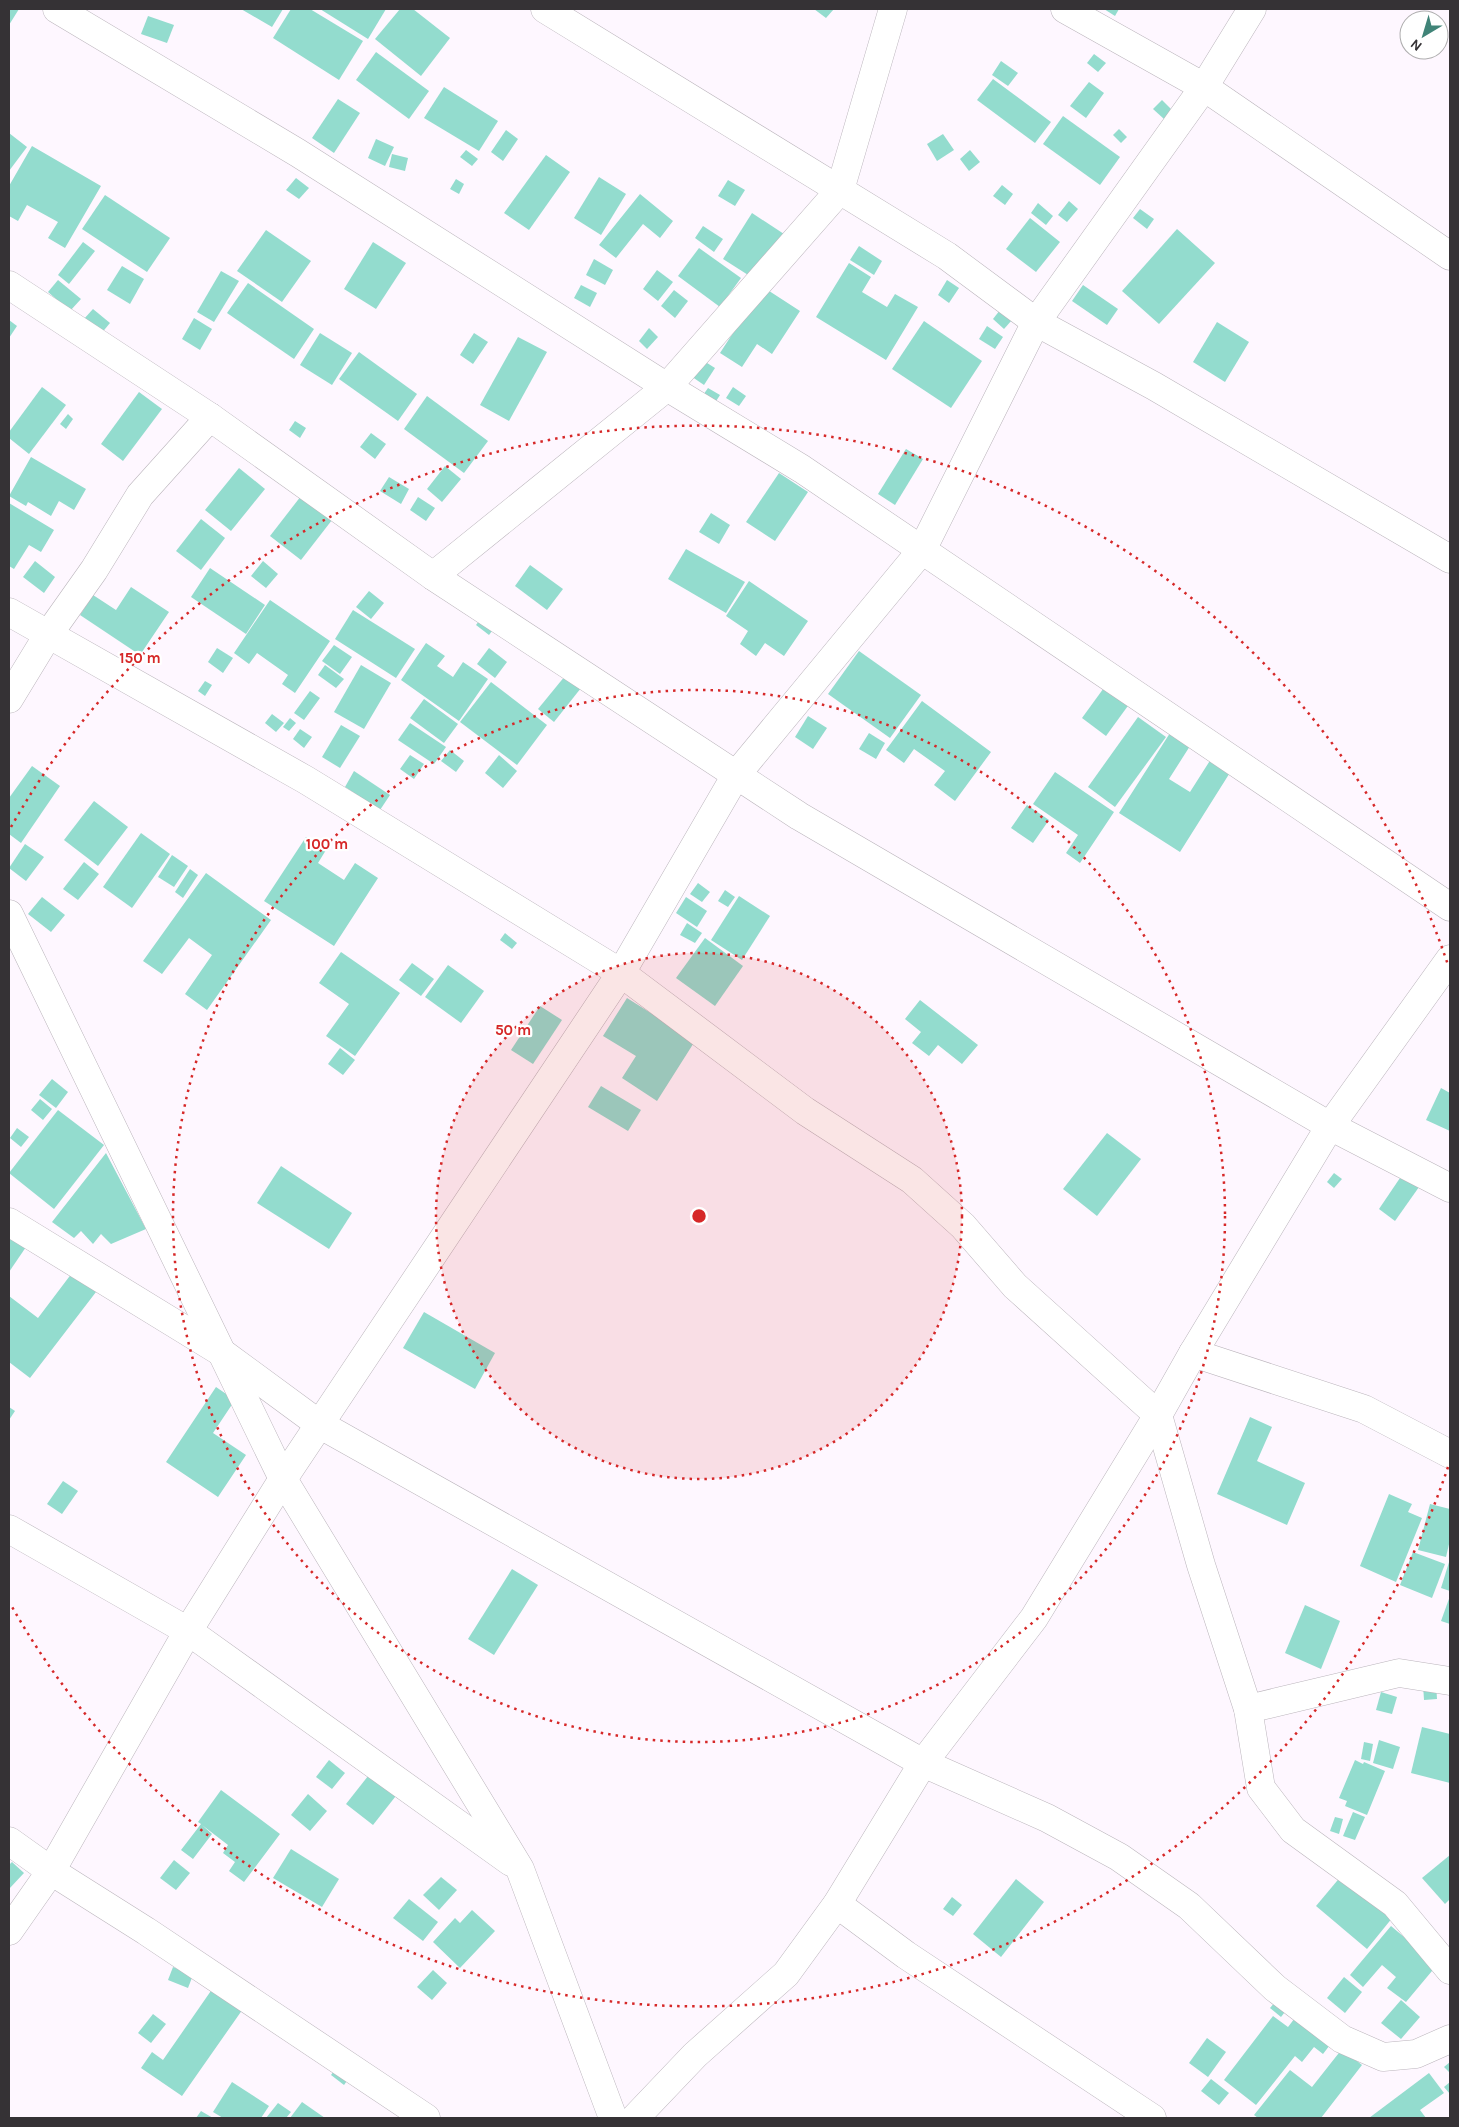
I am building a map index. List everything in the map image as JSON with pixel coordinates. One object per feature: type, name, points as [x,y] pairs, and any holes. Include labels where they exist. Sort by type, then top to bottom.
[{"type":"street","points":[[57,9],[306,158],[667,387],[802,469],[1450,907]]},
{"type":"street","points":[[545,9],[947,256],[1036,322],[1154,386],[1450,559]]},
{"type":"street","points":[[433,576],[667,387],[840,190],[893,9]]},
{"type":"street","points":[[1065,9],[1204,87],[1450,256]]},
{"type":"street","points":[[9,1931],[51,1871],[188,1630],[319,1424],[621,973],[736,775],[922,550],[1036,322],[1204,87],[1252,9]]},
{"type":"street","points":[[9,285],[210,417],[433,576],[799,816],[1330,1126],[1450,1188]]},
{"type":"street","points":[[9,699],[48,634],[94,570],[140,495],[210,417]]},
{"type":"street","points":[[9,612],[306,780],[621,973],[805,1111],[912,1180],[963,1226],[1015,1286],[1158,1416],[1248,1709],[1261,1788],[1293,1830],[1395,1904],[1450,1970]]},
{"type":"street","points":[[9,914],[283,1479],[520,1869],[613,2118]]},
{"type":"street","points":[[635,2118],[695,2055],[786,1974],[837,1904],[923,1763],[1034,1618],[1158,1416],[1193,1353],[1330,1126],[1450,959]]},
{"type":"street","points":[[9,1222],[221,1352],[319,1424],[923,1763],[1047,1818],[1119,1857],[1189,1906],[1275,1988],[1342,2039],[1383,2058],[1416,2054],[1450,2039]]},
{"type":"street","points":[[1193,1353],[1364,1409],[1450,1454]]},
{"type":"street","points":[[9,1529],[188,1630],[520,1869]]},
{"type":"street","points":[[1248,1709],[1399,1673],[1450,1681]]},
{"type":"street","points":[[9,1841],[51,1871],[162,1942],[426,2118]]},
{"type":"street","points":[[837,1904],[906,1955],[1152,2118]]},
{"type":"building","points":[[9,9],[19,9],[9,25]]},
{"type":"building","points":[[241,9],[283,9],[272,27]]},
{"type":"building","points":[[291,9],[310,9],[363,41],[339,80],[273,38]]},
{"type":"building","points":[[320,9],[386,9],[368,39]]},
{"type":"building","points":[[400,9],[413,9],[450,38],[421,76],[375,39]]},
{"type":"building","points":[[814,9],[834,9],[826,18]]},
{"type":"building","points":[[1104,9],[1119,9],[1115,16]]},
{"type":"building","points":[[148,16],[174,25],[167,43],[141,34]]},
{"type":"building","points":[[376,52],[429,91],[409,119],[356,80]]},
{"type":"building","points":[[1094,54],[1106,63],[1098,72],[1087,63]]},
{"type":"building","points":[[1001,61],[1018,73],[1008,86],[992,75]]},
{"type":"building","points":[[993,79],[1051,122],[1035,143],[977,100]]},
{"type":"building","points":[[1089,82],[1104,93],[1086,118],[1070,106]]},
{"type":"building","points":[[444,87],[498,121],[479,151],[424,118]]},
{"type":"building","points":[[338,99],[360,113],[334,153],[312,138]]},
{"type":"building","points":[[1162,100],[1172,110],[1164,119],[1153,109]]},
{"type":"building","points":[[1063,116],[1120,157],[1100,185],[1043,144]]},
{"type":"building","points":[[1119,129],[1127,137],[1121,143],[1113,135]]},
{"type":"building","points":[[506,130],[518,139],[503,161],[491,152]]},
{"type":"building","points":[[9,133],[27,147],[9,171]]},
{"type":"building","points":[[943,134],[954,150],[937,161],[927,144]]},
{"type":"building","points":[[376,139],[394,147],[385,166],[368,158]]},
{"type":"building","points":[[32,146],[101,186],[65,248],[48,238],[58,222],[27,205],[18,221],[9,216],[9,186]]},
{"type":"building","points":[[466,150],[478,159],[472,166],[460,157]]},
{"type":"building","points":[[970,150],[980,162],[969,171],[960,159]]},
{"type":"building","points":[[392,154],[408,158],[405,171],[389,167]]},
{"type":"building","points":[[546,155],[570,172],[529,230],[504,213]]},
{"type":"building","points":[[599,177],[626,194],[601,235],[574,218]]},
{"type":"building","points":[[296,178],[309,188],[299,199],[286,190]]},
{"type":"building","points":[[456,179],[464,184],[459,194],[450,189]]},
{"type":"building","points":[[728,180],[745,190],[735,206],[718,196]]},
{"type":"building","points":[[1002,185],[1013,194],[1005,205],[993,196]]},
{"type":"building","points":[[640,194],[673,221],[660,238],[643,224],[616,258],[599,245]]},
{"type":"building","points":[[105,195],[170,238],[147,272],[82,229]]},
{"type":"building","points":[[1069,201],[1078,209],[1067,222],[1058,215]]},
{"type":"building","points":[[1038,203],[1053,216],[1046,225],[1031,213]]},
{"type":"building","points":[[1140,209],[1154,219],[1147,229],[1133,218]]},
{"type":"building","points":[[752,213],[784,234],[756,280],[723,259]]},
{"type":"building","points":[[1030,218],[1060,242],[1036,272],[1006,249]]},
{"type":"building","points":[[703,226],[723,239],[714,252],[695,238]]},
{"type":"building","points":[[1177,229],[1215,263],[1159,324],[1122,291]]},
{"type":"building","points":[[266,230],[311,261],[282,302],[237,271]]},
{"type":"building","points":[[83,242],[95,251],[69,284],[58,275]]},
{"type":"building","points":[[373,242],[406,263],[376,309],[344,289]]},
{"type":"building","points":[[859,246],[882,261],[874,275],[850,260]]},
{"type":"building","points":[[699,248],[741,278],[720,307],[678,276]]},
{"type":"building","points":[[594,259],[613,270],[605,285],[586,275]]},
{"type":"building","points":[[849,263],[871,277],[862,292],[887,307],[895,294],[918,307],[886,360],[816,317]]},
{"type":"building","points":[[122,266],[144,279],[130,304],[107,290]]},
{"type":"building","points":[[657,270],[673,282],[658,301],[643,289]]},
{"type":"building","points":[[221,271],[239,281],[214,322],[197,312]]},
{"type":"building","points":[[58,280],[81,299],[70,311],[48,292]]},
{"type":"building","points":[[947,280],[959,288],[949,303],[938,295]]},
{"type":"building","points":[[248,283],[314,329],[294,359],[227,313]]},
{"type":"building","points":[[581,285],[597,293],[590,307],[574,298]]},
{"type":"building","points":[[1083,285],[1118,309],[1107,325],[1072,301]]},
{"type":"building","points":[[763,287],[800,311],[772,354],[757,344],[742,367],[720,353]]},
{"type":"building","points":[[674,290],[688,301],[675,318],[661,306]]},
{"type":"building","points":[[93,309],[110,323],[100,335],[83,320]]},
{"type":"building","points":[[1000,310],[1012,320],[1004,329],[993,319]]},
{"type":"building","points":[[194,318],[212,329],[200,350],[182,339]]},
{"type":"building","points":[[9,320],[17,326],[9,338]]},
{"type":"building","points":[[924,321],[982,361],[951,408],[892,369]]},
{"type":"building","points":[[1217,322],[1249,342],[1225,382],[1193,362]]},
{"type":"building","points":[[987,326],[1003,337],[995,349],[979,339]]},
{"type":"building","points":[[649,328],[658,337],[647,349],[639,341]]},
{"type":"building","points":[[320,333],[352,353],[332,385],[300,365]]},
{"type":"building","points":[[474,333],[488,342],[473,364],[460,355]]},
{"type":"building","points":[[518,337],[547,352],[509,421],[480,405]]},
{"type":"building","points":[[359,352],[417,394],[398,421],[339,379]]},
{"type":"building","points":[[696,356],[715,368],[704,385],[685,372]]},
{"type":"building","points":[[42,387],[66,405],[29,454],[9,438],[9,432]]},
{"type":"building","points":[[733,387],[746,396],[739,406],[726,398]]},
{"type":"building","points":[[708,388],[720,395],[713,406],[701,398]]},
{"type":"building","points":[[139,392],[162,409],[123,461],[101,444]]},
{"type":"building","points":[[427,396],[488,441],[464,473],[404,429]]},
{"type":"building","points":[[68,414],[73,419],[66,429],[60,424]]},
{"type":"building","points":[[295,421],[306,428],[300,438],[289,430]]},
{"type":"building","points":[[371,433],[386,444],[375,459],[360,447]]},
{"type":"building","points":[[906,449],[923,459],[895,505],[878,494]]},
{"type":"building","points":[[31,457],[86,489],[74,510],[59,501],[51,516],[28,502],[26,506],[9,496]]},
{"type":"building","points":[[445,466],[461,479],[442,502],[427,489]]},
{"type":"building","points":[[239,468],[265,489],[231,531],[205,510]]},
{"type":"building","points":[[779,473],[808,492],[775,541],[746,522]]},
{"type":"building","points":[[389,477],[409,489],[401,504],[380,491]]},
{"type":"building","points":[[301,496],[332,520],[301,560],[270,536]]},
{"type":"building","points":[[418,497],[435,508],[426,521],[410,510]]},
{"type":"building","points":[[9,503],[54,530],[41,552],[29,545],[14,569],[9,566]]},
{"type":"building","points":[[711,513],[730,525],[719,544],[699,532]]},
{"type":"building","points":[[201,519],[225,538],[201,570],[176,551]]},
{"type":"building","points":[[686,549],[745,582],[726,613],[668,579]]},
{"type":"building","points":[[35,561],[55,577],[44,593],[23,577]]},
{"type":"building","points":[[263,561],[278,574],[266,588],[251,576]]},
{"type":"building","points":[[530,565],[563,589],[547,610],[515,586]]},
{"type":"building","points":[[210,568],[265,605],[246,634],[191,597]]},
{"type":"building","points":[[749,581],[808,621],[784,656],[765,643],[756,656],[740,644],[748,631],[726,616]]},
{"type":"building","points":[[131,587],[169,612],[140,655],[80,615],[93,595],[116,610]]},
{"type":"building","points":[[369,591],[384,603],[371,619],[356,607]]},
{"type":"building","points":[[270,600],[330,641],[295,693],[282,684],[288,675],[257,653],[249,664],[234,653]]},
{"type":"building","points":[[353,610],[415,649],[396,678],[335,639]]},
{"type":"building","points":[[485,613],[498,623],[489,635],[476,625]]},
{"type":"building","points":[[426,643],[445,656],[437,666],[453,677],[463,662],[488,679],[459,721],[401,680]]},
{"type":"building","points":[[334,645],[352,657],[340,674],[322,661]]},
{"type":"building","points":[[217,648],[233,658],[223,673],[208,662]]},
{"type":"building","points":[[489,648],[507,662],[495,678],[477,664]]},
{"type":"building","points":[[859,651],[921,695],[890,738],[828,694]]},
{"type":"building","points":[[325,665],[344,679],[336,688],[318,675]]},
{"type":"building","points":[[361,665],[391,683],[364,729],[334,712]]},
{"type":"building","points":[[565,676],[581,688],[554,722],[538,709]]},
{"type":"building","points":[[205,681],[212,685],[205,696],[198,691]]},
{"type":"building","points":[[491,682],[547,725],[517,765],[460,722]]},
{"type":"building","points":[[1106,685],[1130,703],[1106,736],[1082,718]]},
{"type":"building","points":[[310,691],[320,698],[304,720],[294,713]]},
{"type":"building","points":[[424,699],[458,724],[444,743],[410,718]]},
{"type":"building","points":[[922,701],[991,752],[955,801],[934,785],[945,771],[914,749],[904,763],[886,750]]},
{"type":"building","points":[[272,714],[284,723],[276,732],[265,723]]},
{"type":"building","points":[[808,716],[827,728],[813,749],[795,737]]},
{"type":"building","points":[[1138,717],[1166,737],[1115,807],[1088,787]]},
{"type":"building","points":[[290,718],[296,723],[289,731],[283,727]]},
{"type":"building","points":[[410,723],[446,747],[434,764],[398,740]]},
{"type":"building","points":[[341,725],[360,736],[340,768],[322,757]]},
{"type":"building","points":[[300,729],[312,737],[304,748],[293,739]]},
{"type":"building","points":[[869,733],[885,743],[876,759],[859,749]]},
{"type":"building","points":[[1170,733],[1190,746],[1169,779],[1190,792],[1211,759],[1231,771],[1180,852],[1119,813]]},
{"type":"building","points":[[450,750],[464,761],[456,772],[441,761]]},
{"type":"building","points":[[410,755],[424,764],[414,779],[400,769]]},
{"type":"building","points":[[499,755],[517,771],[503,788],[485,773]]},
{"type":"building","points":[[32,766],[60,786],[21,843],[9,834],[9,798]]},
{"type":"building","points":[[354,771],[390,795],[380,810],[345,787]]},
{"type":"building","points":[[1055,772],[1114,812],[1080,863],[1066,853],[1078,835],[1033,804]]},
{"type":"building","points":[[94,801],[128,827],[98,866],[64,840]]},
{"type":"building","points":[[1027,805],[1049,820],[1033,843],[1011,828]]},
{"type":"building","points":[[141,833],[170,854],[132,908],[103,887]]},
{"type":"building","points":[[306,837],[326,850],[318,863],[344,880],[355,863],[378,878],[334,946],[264,901]]},
{"type":"building","points":[[25,844],[44,857],[26,881],[9,868]]},
{"type":"building","points":[[172,855],[188,866],[174,887],[158,877]]},
{"type":"building","points":[[84,862],[99,874],[78,900],[63,889]]},
{"type":"building","points":[[190,869],[198,875],[183,898],[175,892]]},
{"type":"building","points":[[206,873],[271,920],[207,1010],[185,994],[212,955],[189,938],[162,974],[143,961]]},
{"type":"building","points":[[698,883],[710,892],[702,902],[690,894]]},
{"type":"building","points":[[725,890],[735,897],[728,907],[718,901]]},
{"type":"building","points":[[739,896],[770,916],[742,960],[711,940]]},
{"type":"building","points":[[42,897],[65,915],[51,932],[28,914]]},
{"type":"building","points":[[686,897],[707,911],[697,927],[676,913]]},
{"type":"building","points":[[687,923],[702,933],[695,943],[680,935]]},
{"type":"building","points":[[505,933],[517,943],[512,949],[500,940]]},
{"type":"building","points":[[705,938],[743,966],[715,1006],[676,978]]},
{"type":"building","points":[[341,952],[400,993],[355,1056],[326,1036],[349,1004],[319,983]]},
{"type":"building","points":[[412,963],[434,979],[421,996],[399,980]]},
{"type":"building","points":[[448,965],[484,991],[461,1023],[425,997]]},
{"type":"building","points":[[627,998],[695,1041],[657,1101],[622,1078],[636,1056],[603,1036]]},
{"type":"building","points":[[920,1000],[978,1045],[962,1064],[938,1045],[929,1056],[912,1043],[921,1032],[905,1019]]},
{"type":"building","points":[[540,1006],[562,1020],[533,1064],[511,1050]]},
{"type":"building","points":[[340,1048],[355,1060],[343,1075],[328,1064]]},
{"type":"building","points":[[52,1079],[68,1092],[56,1108],[39,1095]]},
{"type":"building","points":[[601,1086],[641,1110],[628,1131],[588,1107]]},
{"type":"building","points":[[1441,1088],[1450,1093],[1450,1131],[1426,1120]]},
{"type":"building","points":[[40,1099],[52,1109],[43,1120],[31,1110]]},
{"type":"building","points":[[58,1110],[104,1145],[54,1209],[9,1173]]},
{"type":"building","points":[[17,1128],[29,1137],[21,1147],[10,1138]]},
{"type":"building","points":[[1107,1133],[1141,1159],[1097,1216],[1063,1189]]},
{"type":"building","points":[[106,1153],[146,1229],[111,1244],[101,1234],[93,1244],[81,1231],[74,1238],[52,1222]]},
{"type":"building","points":[[281,1166],[352,1213],[329,1249],[257,1203]]},
{"type":"building","points":[[1334,1173],[1342,1179],[1334,1188],[1327,1182]]},
{"type":"building","points":[[1402,1175],[1419,1187],[1395,1221],[1379,1209]]},
{"type":"building","points":[[9,1235],[26,1247],[9,1272]]},
{"type":"building","points":[[72,1273],[96,1292],[30,1378],[9,1362],[9,1296],[38,1318]]},
{"type":"building","points":[[424,1312],[495,1353],[475,1389],[403,1348]]},
{"type":"building","points":[[216,1387],[235,1400],[213,1433],[246,1455],[218,1497],[166,1462]]},
{"type":"building","points":[[9,1407],[15,1411],[9,1420]]},
{"type":"building","points":[[1250,1417],[1272,1427],[1257,1461],[1305,1483],[1287,1525],[1217,1494]]},
{"type":"building","points":[[63,1481],[78,1491],[62,1514],[47,1504]]},
{"type":"building","points":[[1389,1494],[1412,1504],[1408,1512],[1422,1518],[1396,1582],[1360,1566]]},
{"type":"building","points":[[1430,1504],[1450,1509],[1450,1540],[1446,1557],[1418,1550]]},
{"type":"building","points":[[1413,1552],[1445,1564],[1432,1598],[1400,1585]]},
{"type":"building","points":[[1450,1559],[1450,1591],[1441,1588]]},
{"type":"building","points":[[512,1569],[538,1585],[494,1655],[468,1639]]},
{"type":"building","points":[[1450,1596],[1450,1624],[1441,1621]]},
{"type":"building","points":[[1305,1605],[1340,1621],[1321,1669],[1285,1653]]},
{"type":"building","points":[[1436,1684],[1437,1699],[1424,1700],[1423,1685]]},
{"type":"building","points":[[1381,1692],[1397,1697],[1392,1714],[1376,1710]]},
{"type":"building","points":[[1422,1727],[1450,1734],[1450,1783],[1411,1773]]},
{"type":"building","points":[[1379,1740],[1400,1747],[1393,1769],[1373,1763]]},
{"type":"building","points":[[1364,1742],[1373,1744],[1370,1761],[1361,1759]]},
{"type":"building","points":[[329,1760],[345,1773],[332,1789],[316,1777]]},
{"type":"building","points":[[1355,1760],[1385,1771],[1367,1815],[1345,1806],[1347,1801],[1339,1798]]},
{"type":"building","points":[[372,1771],[399,1792],[373,1825],[346,1804]]},
{"type":"building","points":[[221,1790],[280,1834],[244,1882],[229,1871],[235,1862],[223,1853],[228,1845],[202,1825],[212,1834],[193,1859],[181,1850],[201,1824],[198,1822]]},
{"type":"building","points":[[308,1794],[327,1811],[310,1831],[291,1815]]},
{"type":"building","points":[[1353,1812],[1365,1817],[1355,1840],[1343,1836]]},
{"type":"building","points":[[1335,1817],[1343,1819],[1339,1834],[1330,1831]]},
{"type":"building","points":[[291,1849],[339,1879],[322,1907],[273,1878]]},
{"type":"building","points":[[1450,1855],[1450,1899],[1445,1904],[1422,1878]]},
{"type":"building","points":[[174,1860],[190,1873],[176,1890],[160,1878]]},
{"type":"building","points":[[12,1862],[24,1873],[9,1889],[9,1865]]},
{"type":"building","points":[[1342,1875],[1393,1917],[1367,1949],[1316,1906]]},
{"type":"building","points":[[441,1877],[457,1890],[439,1910],[423,1895]]},
{"type":"building","points":[[1016,1879],[1044,1902],[1001,1957],[973,1934]]},
{"type":"building","points":[[952,1897],[962,1905],[953,1916],[943,1909]]},
{"type":"building","points":[[409,1899],[438,1922],[423,1941],[393,1918]]},
{"type":"building","points":[[472,1910],[495,1931],[460,1968],[433,1942],[455,1918],[460,1923]]},
{"type":"building","points":[[1391,1926],[1437,1965],[1406,2002],[1387,1988],[1396,1977],[1382,1965],[1363,1987],[1350,1975]]},
{"type":"building","points":[[173,1967],[193,1975],[188,1988],[168,1980]]},
{"type":"building","points":[[433,1970],[447,1983],[432,2000],[417,1987]]},
{"type":"building","points":[[1344,1977],[1362,1992],[1345,2013],[1327,1998]]},
{"type":"building","points":[[215,1985],[245,2006],[182,2096],[141,2068],[152,2052],[163,2060]]},
{"type":"building","points":[[1280,1996],[1291,2004],[1281,2017],[1270,2008]]},
{"type":"building","points":[[1401,2000],[1420,2017],[1401,2039],[1381,2023]]},
{"type":"building","points":[[153,2014],[166,2024],[151,2043],[138,2033]]},
{"type":"building","points":[[1298,2014],[1333,2041],[1323,2054],[1314,2047],[1302,2062],[1295,2056],[1256,2105],[1224,2080],[1273,2016],[1288,2027]]},
{"type":"building","points":[[1207,2038],[1226,2052],[1208,2077],[1189,2063]]},
{"type":"building","points":[[1342,2049],[1362,2065],[1321,2118],[1258,2118],[1254,2115],[1290,2070],[1312,2087]]},
{"type":"building","points":[[1450,2062],[1450,2073],[1444,2067]]},
{"type":"building","points":[[339,2064],[352,2074],[344,2085],[331,2075]]},
{"type":"building","points":[[1429,2073],[1444,2093],[1420,2110],[1426,2118],[1369,2118]]},
{"type":"building","points":[[1211,2079],[1229,2093],[1219,2105],[1201,2091]]},
{"type":"building","points":[[232,2082],[269,2106],[261,2118],[223,2118],[213,2112]]},
{"type":"building","points":[[1450,2082],[1450,2094],[1444,2087]]},
{"type":"building","points":[[302,2102],[325,2118],[290,2118]]},
{"type":"building","points":[[278,2103],[291,2112],[286,2118],[266,2118]]},
{"type":"building","points":[[201,2111],[213,2118],[196,2118]]}]
